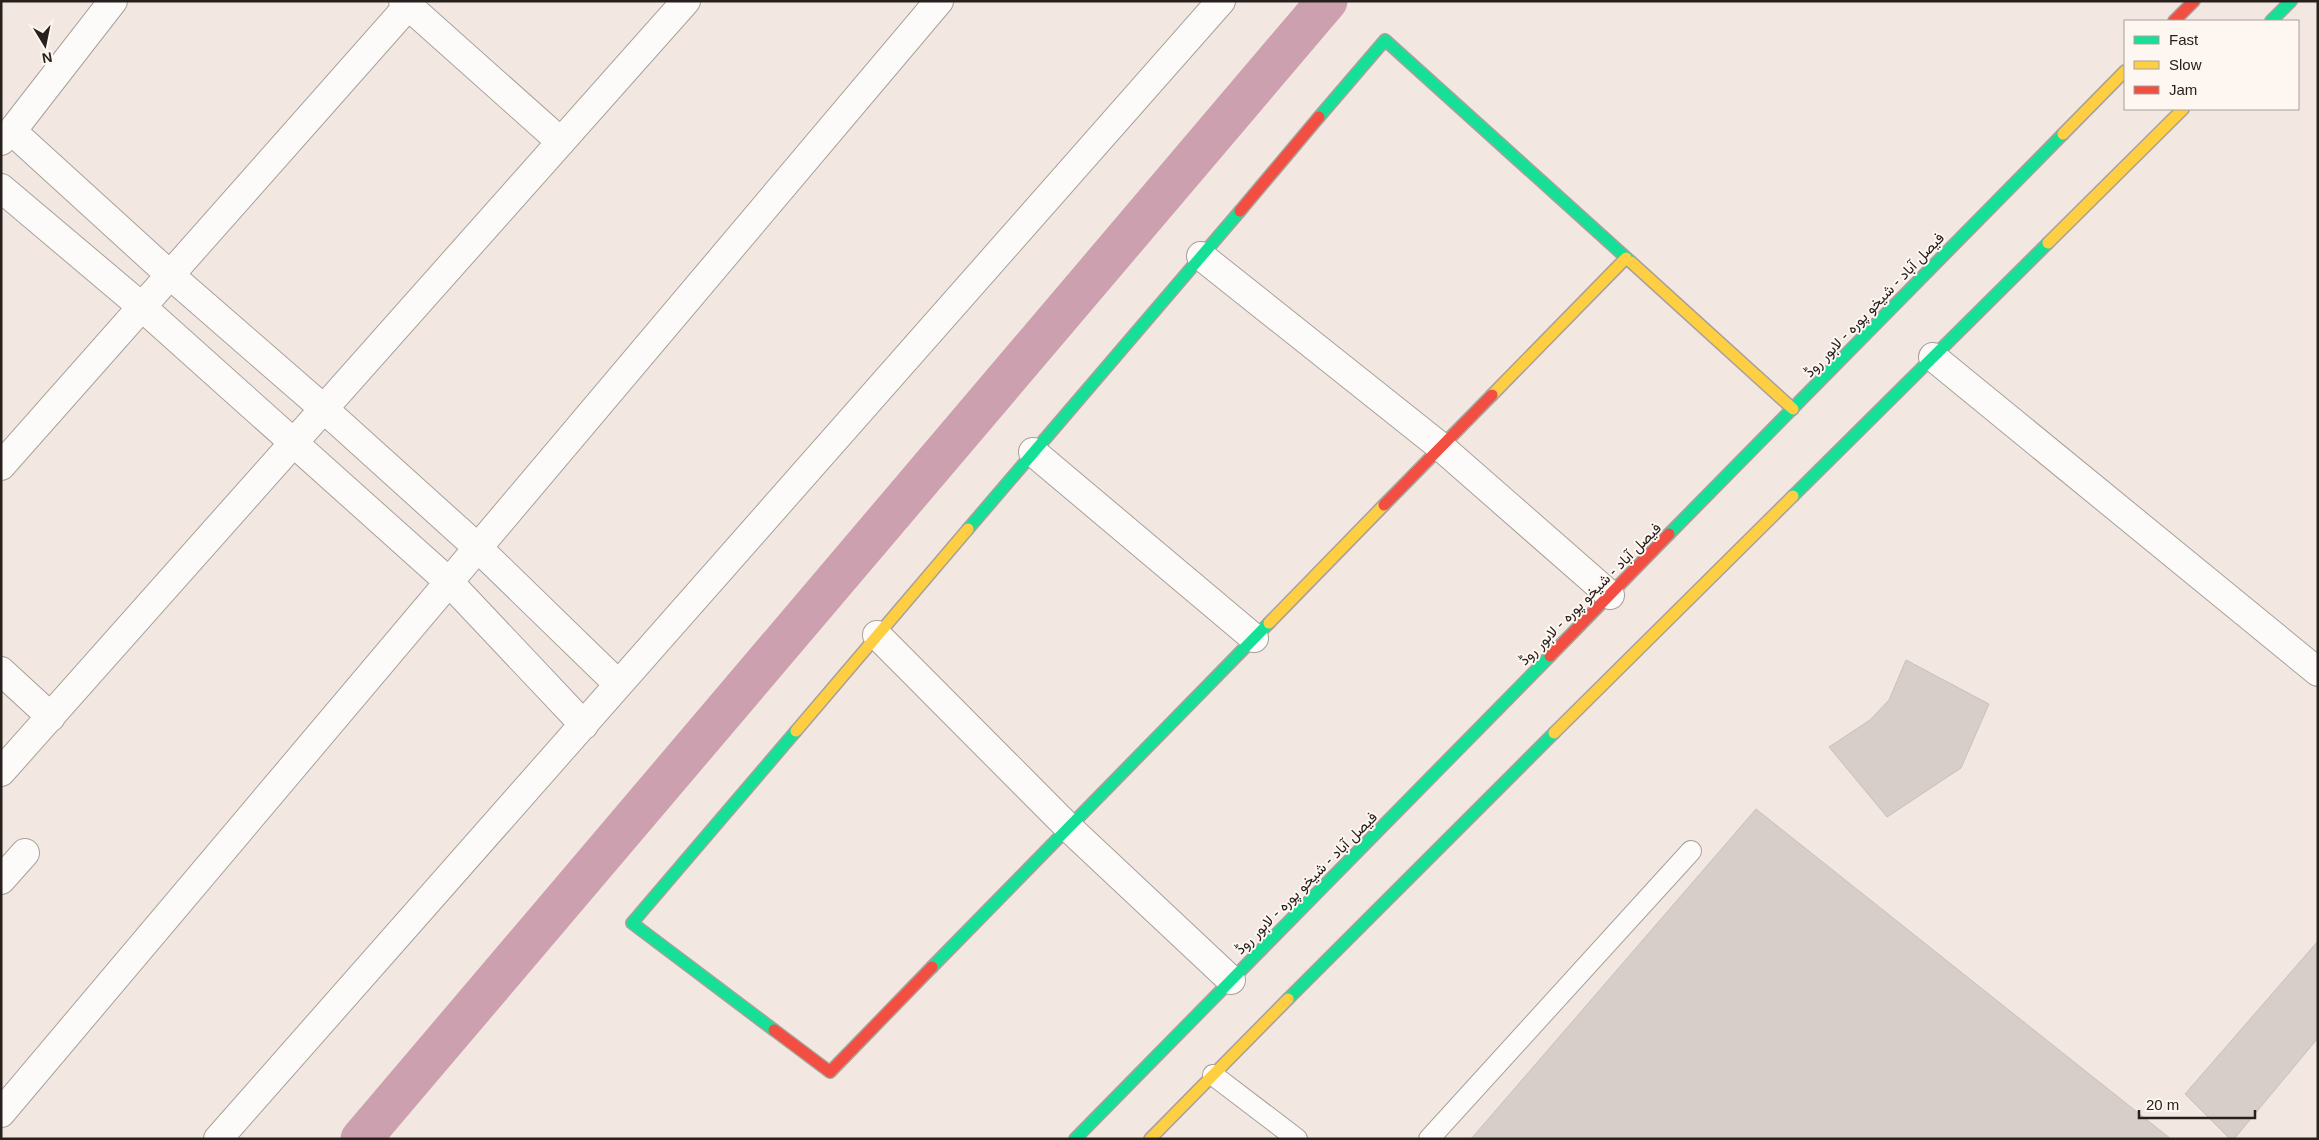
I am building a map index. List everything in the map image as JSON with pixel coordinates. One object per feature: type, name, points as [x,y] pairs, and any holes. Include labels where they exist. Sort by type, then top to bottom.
[{"type":"main road","points":[[2175,20],[2194,1]]},
{"type":"main road","points":[[2272,20],[2291,1]]},
{"type":"main road","points":[[1626,258],[830,1072],[632,923],[1385,40],[1793,409]]},
{"type":"main road","name":"فیصل آباد - شیخو پورہ - لاہور روڈ","points":[[1075,1139],[2124,72]]},
{"type":"main road","points":[[1150,1139],[1361,925],[2182,110]]},
{"type":"street","points":[[112,1],[7,136],[324,409],[478,548],[618,684]]},
{"type":"street","points":[[1,772],[686,1]]},
{"type":"street","points":[[1,1113],[939,1]]},
{"type":"street","points":[[218,1139],[1221,1]]},
{"type":"street","points":[[1,466],[406,3],[561,142]]},
{"type":"street","points":[[1,188],[142,307],[449,582],[584,725]]},
{"type":"street","points":[[1201,256],[1441,447],[1610,595]]},
{"type":"street","points":[[1932,357],[2318,672]]},
{"type":"street","points":[[1033,452],[1254,638]]},
{"type":"street","points":[[877,635],[1069,828],[1231,980]]},
{"type":"street","points":[[1,671],[51,717]]},
{"type":"street","points":[[1,880],[25,853]]},
{"type":"lane","points":[[1429,1139],[1691,851]]},
{"type":"lane","points":[[1213,1075],[1297,1139]]},
{"type":"building","points":[[1906,660],[1989,704],[1961,768],[1887,817],[1829,747],[1870,720],[1889,700]]},
{"type":"building","points":[[1756,809],[2171,1139],[1471,1139]]},
{"type":"building","points":[[2318,941],[2318,1038],[2234,1139],[2230,1139],[2185,1094]]},
{"type":"waterway","points":[[361,1139],[1327,1]]},
{"type":"traffic: fast","points":[[2272,20],[2291,1]]},
{"type":"traffic: fast","points":[[1319,117],[1385,40],[1631,262]]},
{"type":"traffic: fast","points":[[1669,534],[2063,134]]},
{"type":"traffic: fast","points":[[968,529],[1240,211]]},
{"type":"traffic: fast","points":[[1793,496],[2048,243]]},
{"type":"traffic: fast","points":[[932,967],[1269,623]]},
{"type":"traffic: fast","points":[[1075,1139],[1550,656]]},
{"type":"traffic: fast","points":[[774,1030],[632,923],[796,731]]},
{"type":"traffic: fast","points":[[1288,999],[1554,733]]},
{"type":"traffic: slow","points":[[2063,134],[2124,72]]},
{"type":"traffic: slow","points":[[2048,243],[2182,110]]},
{"type":"traffic: slow","points":[[1492,395],[1626,258]]},
{"type":"traffic: slow","points":[[1631,262],[1793,409]]},
{"type":"traffic: slow","points":[[1554,733],[1793,496]]},
{"type":"traffic: slow","points":[[1269,623],[1384,505]]},
{"type":"traffic: slow","points":[[796,731],[968,529]]},
{"type":"traffic: slow","points":[[1150,1139],[1288,999]]},
{"type":"traffic: jam","points":[[2175,20],[2194,1]]},
{"type":"traffic: jam","points":[[1240,211],[1319,117]]},
{"type":"traffic: jam","points":[[1384,505],[1492,395]]},
{"type":"traffic: jam","points":[[1550,656],[1669,534]]},
{"type":"traffic: jam","points":[[774,1030],[830,1072],[932,967]]}]
